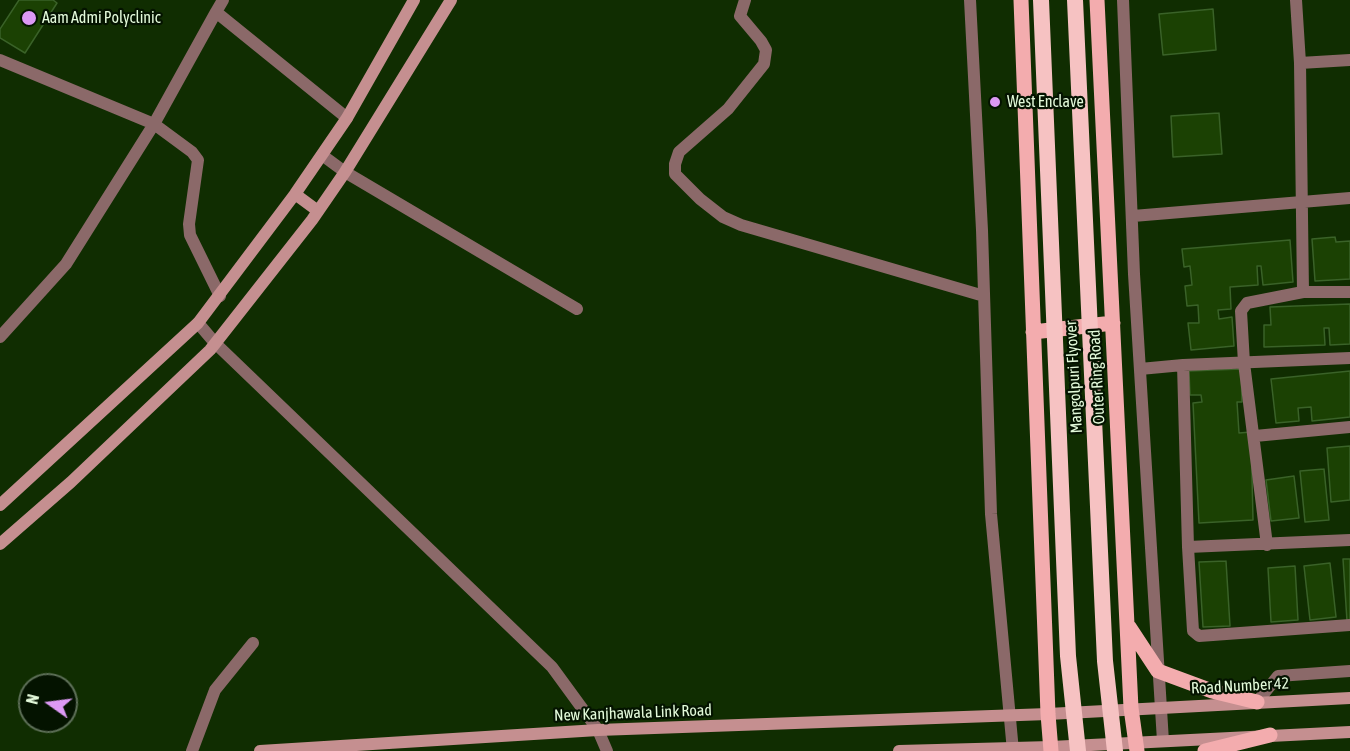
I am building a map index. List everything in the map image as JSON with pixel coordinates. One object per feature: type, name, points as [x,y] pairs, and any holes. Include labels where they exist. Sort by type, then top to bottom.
[{"type":"highway","name":"Mangolpuri Flyover","points":[[1041,0],[1068,656],[1078,751]]},
{"type":"highway","name":"Mangolpuri Flyover","points":[[1075,0],[1105,661],[1115,751]]},
{"type":"main road","points":[[0,505],[198,323],[295,194],[347,118],[414,0]]},
{"type":"main road","points":[[0,544],[70,482],[215,344],[318,211],[345,172],[451,0]]},
{"type":"main road","points":[[1021,0],[1047,714],[1051,749]]},
{"type":"main road","name":"Outer Ring Road","points":[[1097,0],[1131,708],[1137,747]]},
{"type":"main road","points":[[295,194],[318,211]]},
{"type":"main road","points":[[1034,332],[1113,323]]},
{"type":"main road","points":[[1127,624],[1158,671],[1212,691],[1257,702]]},
{"type":"main road","name":"Road Number 42","points":[[1047,714],[1350,698]]},
{"type":"main road","name":"New Kanjhawala Link Road","points":[[260,751],[598,729],[1047,714]]},
{"type":"main road","points":[[899,751],[1137,747],[1163,741],[1350,732]]},
{"type":"main road","points":[[1205,751],[1270,735]]},
{"type":"street","points":[[0,337],[66,264],[154,124],[223,0]]},
{"type":"street","points":[[745,0],[740,16],[766,50],[764,64],[728,109],[679,152],[675,174],[723,217],[741,225],[984,296]]},
{"type":"street","points":[[970,0],[984,296],[991,514],[1012,749]]},
{"type":"street","points":[[1122,0],[1140,369],[1163,741]]},
{"type":"street","points":[[1296,0],[1300,63],[1303,292]]},
{"type":"street","points":[[216,12],[347,118]]},
{"type":"street","points":[[0,60],[154,124],[192,152],[198,160],[189,224],[190,235],[220,296]]},
{"type":"street","points":[[1300,63],[1350,60]]},
{"type":"street","points":[[322,155],[345,172],[577,309]]},
{"type":"street","points":[[1133,216],[1303,200],[1350,198]]},
{"type":"street","points":[[1267,545],[1244,363],[1242,306],[1303,292],[1350,292]]},
{"type":"street","points":[[198,323],[215,344],[552,667],[598,729],[607,751]]},
{"type":"street","points":[[1140,369],[1350,358]]},
{"type":"street","points":[[1183,365],[1188,547],[1193,631],[1199,636],[1350,625]]},
{"type":"street","points":[[1255,436],[1350,427]]},
{"type":"street","points":[[1188,547],[1350,540]]},
{"type":"street","points":[[192,751],[215,690],[253,643]]},
{"type":"street","points":[[1257,702],[1278,676],[1350,671]]},
{"type":"building","points":[[19,0],[53,0],[57,3],[25,53],[0,38],[0,29]]},
{"type":"building","points":[[1213,9],[1216,50],[1163,55],[1159,14]]},
{"type":"building","points":[[1219,113],[1222,154],[1173,157],[1171,116]]},
{"type":"building","points":[[1335,237],[1336,242],[1350,241],[1350,279],[1315,281],[1312,239]]},
{"type":"building","points":[[1290,240],[1293,282],[1263,285],[1261,266],[1257,266],[1258,285],[1230,287],[1231,309],[1218,310],[1219,319],[1232,317],[1234,346],[1191,350],[1188,323],[1199,323],[1198,305],[1187,306],[1185,286],[1192,285],[1190,266],[1184,267],[1182,249]]},
{"type":"building","points":[[1350,304],[1350,344],[1330,345],[1329,328],[1324,328],[1325,345],[1264,347],[1264,325],[1271,325],[1270,307]]},
{"type":"building","points":[[1241,369],[1242,402],[1237,402],[1239,433],[1251,432],[1253,520],[1199,523],[1193,403],[1202,402],[1201,395],[1190,395],[1189,371]]},
{"type":"building","points":[[1350,371],[1350,417],[1312,421],[1311,407],[1298,408],[1299,421],[1276,423],[1271,379]]},
{"type":"building","points":[[1350,446],[1350,500],[1331,502],[1327,448]]},
{"type":"building","points":[[1324,469],[1329,520],[1305,522],[1300,471]]},
{"type":"building","points":[[1294,476],[1299,518],[1271,521],[1266,480]]},
{"type":"building","points":[[1343,559],[1350,559],[1350,621],[1347,621]]},
{"type":"building","points":[[1226,561],[1230,626],[1203,627],[1199,562]]},
{"type":"building","points":[[1330,563],[1336,617],[1310,620],[1304,566]]},
{"type":"building","points":[[1295,566],[1298,620],[1271,622],[1268,568]]},
{"type":"place","name":"Aam Admi Polyclinic","points":[[29,18]]},
{"type":"place","name":"West Enclave","points":[[995,102]]}]
